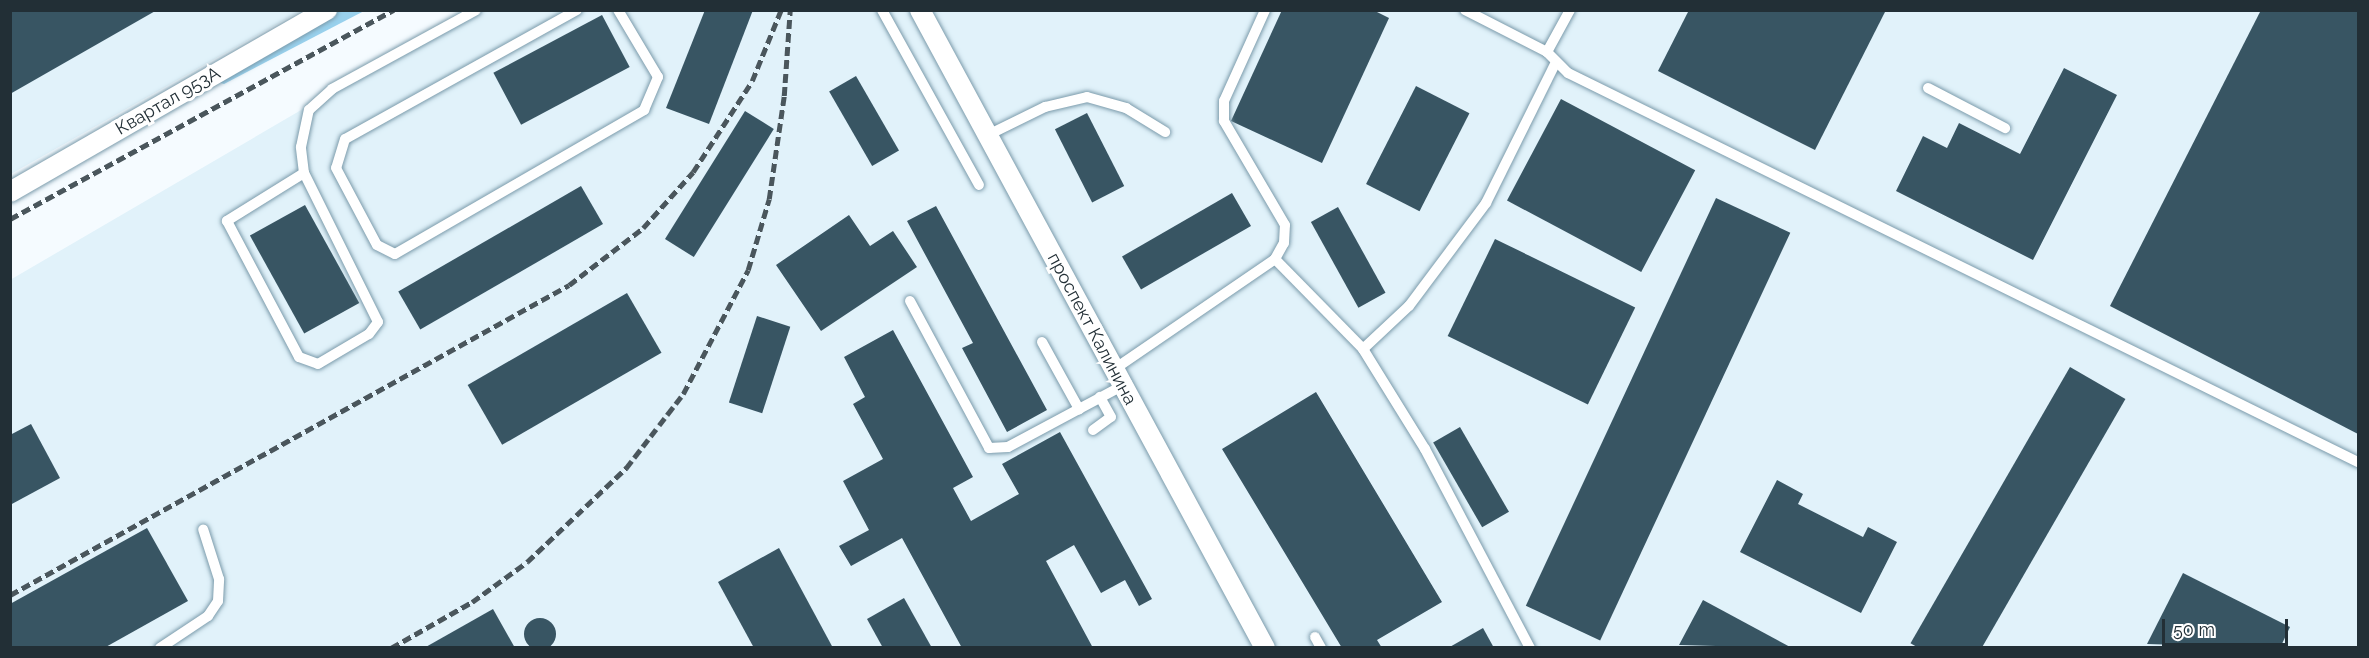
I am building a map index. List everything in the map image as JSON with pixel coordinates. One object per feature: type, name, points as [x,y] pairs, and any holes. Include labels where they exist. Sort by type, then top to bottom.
[{"type":"street","name":"Квартал 953А","points":[[10,192],[327,10]]},
{"type":"street","name":"проспект Калинина","points":[[920,10],[1264,648]]},
{"type":"lane","points":[[304,173],[232,214],[227,228],[299,357],[318,364],[369,334],[378,322],[304,173],[301,147],[309,110],[332,89],[476,10]]},
{"type":"lane","points":[[577,10],[345,140],[336,168],[378,245],[395,254],[644,110],[658,77],[618,10]]},
{"type":"lane","points":[[882,10],[978,185]]},
{"type":"lane","points":[[910,301],[989,448],[1008,447],[1100,397],[1118,378],[1275,259],[1284,243],[1285,225],[1224,121],[1224,101],[1265,10]]},
{"type":"lane","points":[[1465,10],[1547,52],[1568,73],[2358,462]]},
{"type":"lane","points":[[1547,52],[1570,10]]},
{"type":"lane","points":[[1363,349],[1409,306],[1486,203],[1556,62]]},
{"type":"lane","points":[[1928,88],[2005,128]]},
{"type":"lane","points":[[988,135],[1045,107],[1087,97],[1126,108],[1165,132]]},
{"type":"lane","points":[[1275,259],[1363,349],[1425,449],[1530,648]]},
{"type":"lane","points":[[1042,342],[1079,409]]},
{"type":"lane","points":[[1093,430],[1111,417],[1100,397]]},
{"type":"lane","points":[[160,648],[208,616],[218,601],[219,579],[203,529]]},
{"type":"shaded area","points":[[11,11],[300,11],[11,174]]},
{"type":"shaded area","points":[[337,11],[364,11],[224,84],[215,81]]},
{"type":"shaded area","points":[[471,11],[2358,11],[2358,647],[11,647],[10,280]]},
{"type":"building","points":[[10,10],[157,10],[10,94]]},
{"type":"building","points":[[705,10],[753,10],[709,124],[666,108]]},
{"type":"building","points":[[1282,10],[1373,10],[1389,18],[1322,163],[1231,121]]},
{"type":"building","points":[[1689,10],[1886,10],[1815,150],[1658,71]]},
{"type":"building","points":[[2261,10],[2358,10],[2358,434],[2110,306]]},
{"type":"building","points":[[602,15],[630,67],[521,125],[493,73]]},
{"type":"building","points":[[2064,68],[2117,95],[2033,260],[1896,191],[1923,136],[1947,148],[1959,123],[2020,154]]},
{"type":"building","points":[[856,76],[899,150],[872,166],[829,92]]},
{"type":"building","points":[[1416,86],[1469,113],[1420,211],[1366,184]]},
{"type":"building","points":[[1561,99],[1695,170],[1641,272],[1507,201]]},
{"type":"building","points":[[745,111],[774,129],[694,257],[665,239]]},
{"type":"building","points":[[1087,113],[1124,186],[1092,202],[1055,129]]},
{"type":"building","points":[[581,186],[603,224],[420,330],[398,292]]},
{"type":"building","points":[[1232,193],[1251,226],[1141,289],[1122,256]]},
{"type":"building","points":[[1716,198],[1790,233],[1600,640],[1526,606]]},
{"type":"building","points":[[305,205],[359,303],[304,334],[250,236]]},
{"type":"building","points":[[936,206],[1047,410],[1007,432],[962,348],[973,343],[907,221]]},
{"type":"building","points":[[1338,207],[1386,293],[1358,308],[1311,222]]},
{"type":"building","points":[[849,215],[870,246],[893,231],[917,267],[821,331],[776,265]]},
{"type":"building","points":[[1495,239],[1635,307],[1588,404],[1448,336]]},
{"type":"building","points":[[627,293],[662,353],[502,445],[468,385]]},
{"type":"building","points":[[757,316],[790,327],[762,413],[729,403]]},
{"type":"building","points":[[893,330],[973,477],[953,488],[971,521],[1019,494],[1002,464],[1060,432],[1152,599],[1139,606],[1125,580],[1101,593],[1074,545],[1046,561],[1093,648],[962,648],[902,538],[851,566],[839,546],[869,530],[843,481],[883,459],[853,404],[865,397],[844,357]]},
{"type":"building","points":[[2070,367],[2125,399],[1982,648],[1919,648],[1910,643]]},
{"type":"building","points":[[1316,392],[1442,602],[1377,640],[1382,648],[1342,648],[1222,449]]},
{"type":"building","points":[[31,424],[60,478],[10,505],[10,435]]},
{"type":"building","points":[[1460,427],[1509,512],[1482,527],[1433,442]]},
{"type":"building","points":[[1777,480],[1803,494],[1798,504],[1863,537],[1868,527],[1897,542],[1861,613],[1740,552]]},
{"type":"building","points":[[147,528],[188,601],[104,648],[10,648],[10,604]]},
{"type":"building","points":[[779,548],[833,648],[754,648],[718,582]]},
{"type":"building","points":[[2183,573],[2290,627],[2280,648],[2147,644]]},
{"type":"building","points":[[904,598],[932,648],[883,648],[867,619]]},
{"type":"building","points":[[1703,600],[1792,648],[1679,645]]},
{"type":"building","points":[[493,609],[515,648],[424,648]]},
{"type":"building","points":[[540,618],[551,623],[556,634],[551,645],[540,650],[529,645],[524,634],[529,623]]},
{"type":"building","points":[[1483,628],[1494,648],[1448,648]]},
{"type":"railway","points":[[10,219],[394,10]]},
{"type":"railway","points":[[10,595],[569,285],[643,228],[693,172],[752,81],[781,10]]},
{"type":"railway","points":[[391,648],[472,602],[527,562],[626,468],[683,394],[748,270],[769,199],[784,96],[790,10]]}]
